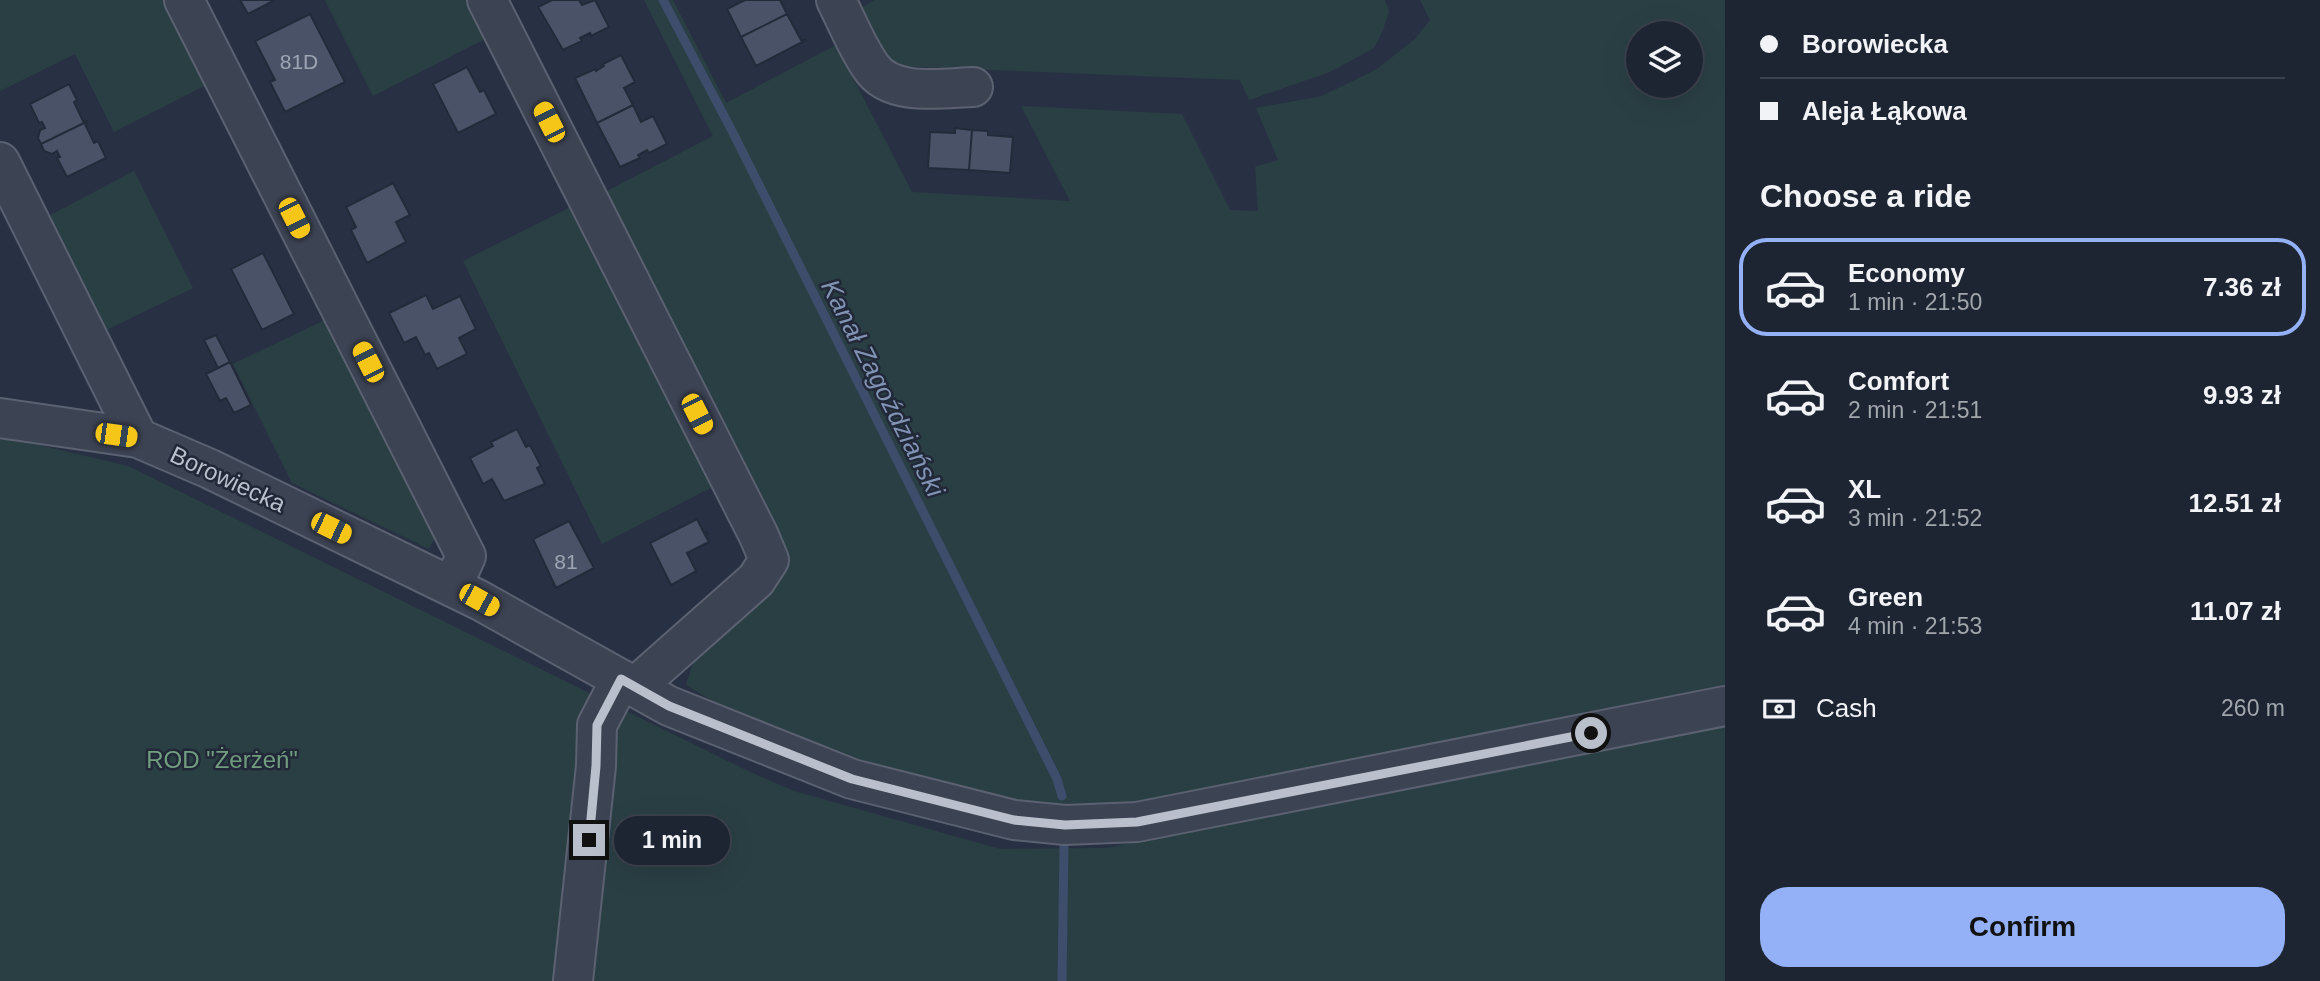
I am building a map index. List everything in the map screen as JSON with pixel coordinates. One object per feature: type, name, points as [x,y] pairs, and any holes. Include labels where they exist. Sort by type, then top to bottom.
[{"type":"street","points":[[184,0],[466,556],[452,587]]},
{"type":"street","points":[[487,0],[769,560],[756,580],[628,683],[597,725],[596,766],[573,981]]},
{"type":"street","points":[[836,0],[872,70],[889,82],[912,88],[973,87]]},
{"type":"street","points":[[0,162],[138,438]]},
{"type":"street","name":"Borowiecka","points":[[0,418],[138,438],[210,469],[479,600],[669,706],[852,779],[1014,820],[1065,825],[1137,822],[1725,706]]},
{"type":"green space","points":[[0,0],[168,0],[210,83],[114,132],[75,54],[0,91]]},
{"type":"green space","points":[[325,0],[467,0],[487,38],[373,96]]},
{"type":"green space","points":[[644,0],[673,0],[726,103],[836,45],[912,192],[1070,201],[1021,106],[1182,114],[1230,210],[1258,211],[1255,167],[1278,160],[1256,108],[1322,96],[1377,69],[1415,39],[1430,20],[1420,0],[1725,0],[1725,685],[1397,758],[1076,811],[1009,803],[776,739],[686,685],[698,647],[789,565],[603,193],[713,136]]},
{"type":"green space","points":[[875,0],[1385,0],[1389,11],[1374,48],[1330,72],[1249,100],[1240,80],[891,66],[856,11]]},
{"type":"green space","points":[[134,171],[193,288],[98,334],[41,220]]},
{"type":"green space","points":[[573,206],[716,485],[602,544],[463,261]]},
{"type":"green space","points":[[329,318],[438,531],[429,549],[292,483],[233,364]]},
{"type":"green space","name":"ROD \"Żerżeń\"","points":[[0,436],[128,466],[750,772],[794,791],[1000,849],[1106,848],[1725,724],[1725,981],[0,981]]},
{"type":"building","points":[[240,0],[275,0],[248,14]]},
{"type":"building","points":[[552,0],[579,0],[582,5],[595,0],[609,27],[580,38],[582,41],[563,50],[538,7]]},
{"type":"building","points":[[745,0],[780,0],[787,14],[741,37],[727,9]]},
{"type":"building","points":[[310,14],[345,82],[285,112],[270,82],[275,80],[255,41]]},
{"type":"building","points":[[787,14],[801,40],[806,40],[756,66],[741,37]]},
{"type":"building","points":[[621,55],[635,82],[624,88],[633,105],[597,123],[575,78],[595,69],[596,71],[604,66],[603,64]]},
{"type":"building","points":[[467,67],[480,92],[484,90],[496,114],[458,133],[433,84]]},
{"type":"building","points":[[69,84],[83,121],[88,121],[41,144],[38,138],[40,130],[45,128],[42,122],[39,123],[30,104]]},
{"type":"building","points":[[633,105],[641,122],[653,116],[667,144],[649,153],[647,150],[638,155],[640,158],[620,167],[597,123]]},
{"type":"building","points":[[88,121],[85,124],[94,143],[98,141],[106,158],[67,177],[57,158],[60,157],[57,151],[52,154],[44,151],[41,144]]},
{"type":"building","points":[[955,128],[972,130],[969,170],[928,168],[930,132],[955,133]]},
{"type":"building","points":[[972,130],[988,131],[988,135],[1013,137],[1010,173],[969,170]]},
{"type":"building","points":[[393,183],[410,215],[396,222],[406,242],[367,263],[351,230],[356,227],[346,207]]},
{"type":"building","points":[[263,253],[294,314],[262,330],[231,269]]},
{"type":"building","points":[[426,295],[433,309],[460,296],[476,329],[459,338],[467,354],[437,369],[429,353],[425,355],[416,337],[404,343],[389,313]]},
{"type":"building","points":[[216,335],[230,362],[218,368],[204,340]]},
{"type":"building","points":[[230,362],[251,405],[234,413],[226,398],[220,401],[206,374]]},
{"type":"building","points":[[517,429],[526,447],[530,445],[541,466],[537,468],[545,484],[504,501],[492,479],[483,484],[470,458],[493,446],[491,442]]},
{"type":"building","points":[[697,519],[704,533],[707,532],[705,535],[709,542],[687,553],[696,571],[671,585],[650,543]]},
{"type":"building","points":[[569,521],[594,568],[556,588],[533,539]]},
{"type":"waterway","name":"Kanał Zagoździański","points":[[663,0],[731,129],[1057,779],[1062,796]]},
{"type":"waterway","name":"Kanał Zagoździański","points":[[1062,981],[1064,845]]},
{"type":"route","points":[[589,840],[597,725],[621,679],[669,706],[852,779],[1014,820],[1065,825],[1137,822],[1591,733]]}]
